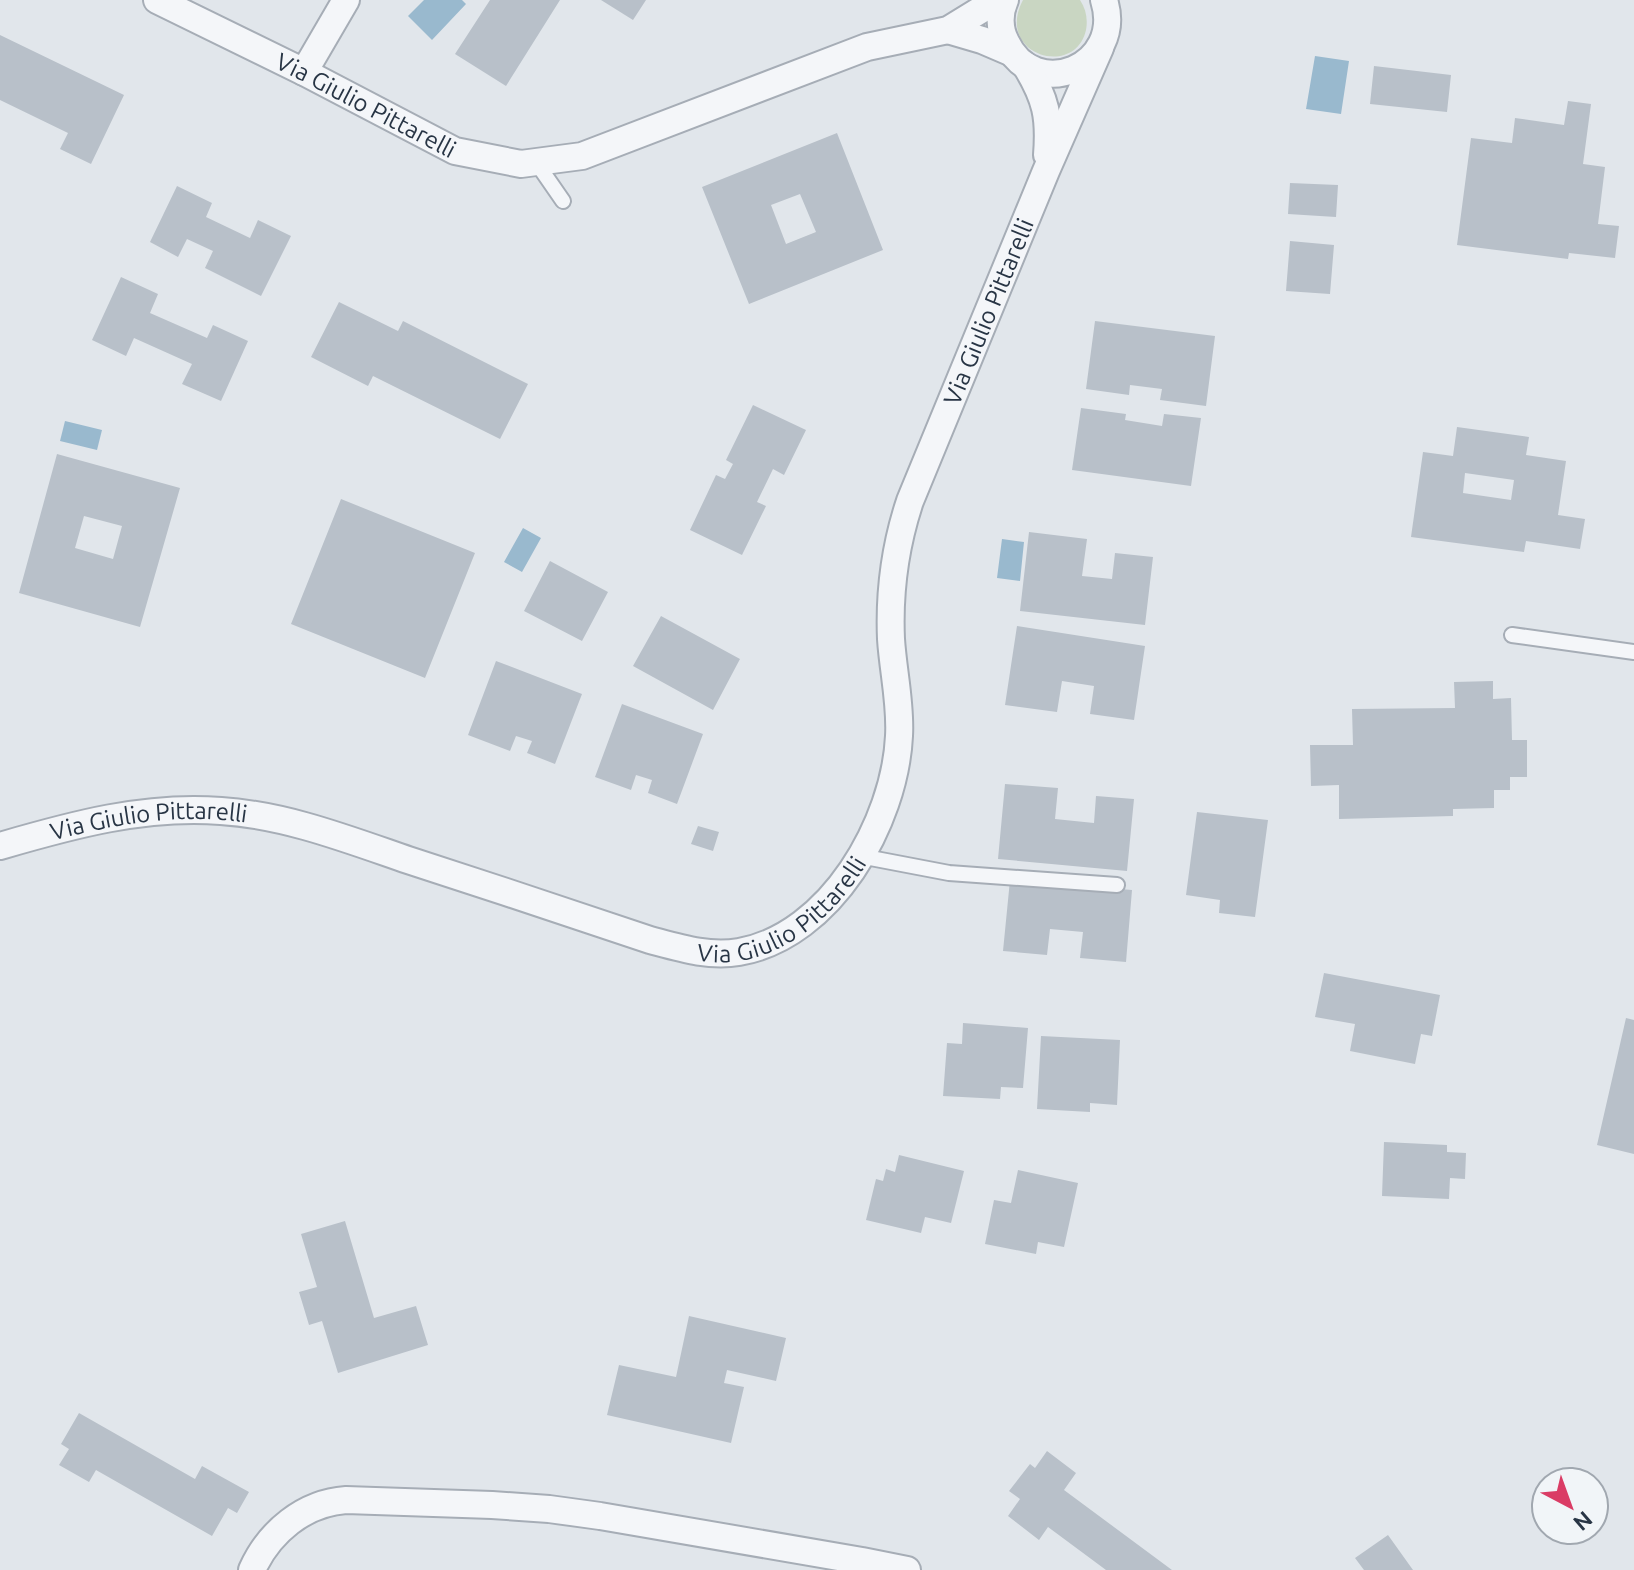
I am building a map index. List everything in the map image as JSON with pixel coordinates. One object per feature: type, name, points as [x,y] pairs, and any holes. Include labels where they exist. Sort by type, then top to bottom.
[{"type":"street","name":"Via Giulio Pittarelli","points":[[157,0],[455,151],[521,164],[582,156],[867,47],[948,30],[997,0]]},
{"type":"street","points":[[304,72],[346,0]]},
{"type":"street","points":[[1005,0],[1001,22],[1003,37],[1018,59],[1042,73],[1058,74],[1075,70],[1089,61],[1104,39],[1108,11],[1104,0]]},
{"type":"street","name":"Via Giulio Pittarelli","points":[[0,846],[64,828],[142,813],[221,811],[318,830],[650,940],[692,951],[711,954],[753,949],[792,931],[812,916],[848,876],[860,856],[884,804],[896,762],[898,705],[891,639],[892,588],[900,530],[1046,171],[1120,0]]},
{"type":"street","name":"Via Giulio Pittarelli","points":[[948,30],[982,40],[1018,59],[1040,90],[1048,132],[1046,171]]},
{"type":"street","points":[[252,1570],[268,1542],[294,1518],[324,1503],[346,1500],[514,1506],[562,1511],[907,1570]]},
{"type":"lane","points":[[536,162],[563,201]]},
{"type":"lane","points":[[1512,635],[1634,652]]},
{"type":"lane","points":[[860,856],[949,873],[1117,885]]},
{"type":"green space","points":[[1023,0],[1080,0],[1087,22],[1079,45],[1067,54],[1054,57],[1027,47],[1019,35],[1017,19]]},
{"type":"water","points":[[424,0],[462,0],[466,4],[432,40],[408,16]]},
{"type":"water","points":[[1315,56],[1349,61],[1341,114],[1306,109]]},
{"type":"water","points":[[65,421],[102,430],[97,450],[60,441]]},
{"type":"water","points":[[523,528],[541,538],[522,572],[504,562]]},
{"type":"water","points":[[1002,539],[1024,542],[1020,581],[997,578]]},
{"type":"building","points":[[490,0],[560,0],[506,86],[455,54]]},
{"type":"building","points":[[601,0],[646,0],[633,20]]},
{"type":"building","points":[[0,35],[124,95],[91,164],[60,149],[68,133],[0,100]]},
{"type":"building","points":[[1374,66],[1451,75],[1447,112],[1370,104]]},
{"type":"building","points":[[1568,101],[1591,104],[1583,164],[1605,167],[1598,224],[1619,226],[1615,258],[1569,253],[1568,259],[1457,245],[1471,138],[1512,143],[1515,118],[1564,125]]},
{"type":"building","points":[[837,133],[883,250],[749,304],[702,187]],"holes":[[[800,194],[816,232],[786,244],[771,205]]]},
{"type":"building","points":[[1290,183],[1338,185],[1336,217],[1288,214]]},
{"type":"building","points":[[177,186],[212,203],[206,217],[250,238],[258,220],[291,236],[261,296],[205,268],[213,251],[187,239],[178,257],[150,242]]},
{"type":"building","points":[[1290,241],[1334,245],[1330,294],[1286,291]]},
{"type":"building","points":[[121,277],[158,294],[150,313],[207,338],[213,325],[248,341],[221,401],[182,384],[192,364],[134,338],[126,356],[92,340]]},
{"type":"building","points":[[339,302],[398,331],[403,321],[528,384],[500,439],[373,376],[368,386],[311,357]]},
{"type":"building","points":[[1095,321],[1215,336],[1206,406],[1160,400],[1162,389],[1130,385],[1129,395],[1086,389]]},
{"type":"building","points":[[753,405],[806,430],[784,475],[773,469],[757,502],[766,506],[742,555],[690,530],[716,475],[725,479],[733,464],[726,460]]},
{"type":"building","points":[[1081,408],[1126,414],[1125,420],[1162,426],[1164,414],[1201,418],[1191,486],[1072,470]]},
{"type":"building","points":[[1457,427],[1529,437],[1526,455],[1566,461],[1558,515],[1585,519],[1580,549],[1526,541],[1524,552],[1411,537],[1423,452],[1453,456]],"holes":[[[1465,473],[1514,480],[1511,500],[1463,493]]]},
{"type":"building","points":[[57,454],[180,488],[140,627],[19,593]],"holes":[[[84,516],[122,526],[113,559],[75,548]]]},
{"type":"building","points":[[341,499],[475,553],[425,678],[291,624]]},
{"type":"building","points":[[1029,532],[1087,539],[1082,576],[1112,579],[1115,553],[1153,557],[1145,625],[1020,611]]},
{"type":"building","points":[[550,561],[608,592],[582,641],[524,611]]},
{"type":"building","points":[[661,616],[740,659],[713,710],[633,666]]},
{"type":"building","points":[[1017,626],[1145,646],[1134,720],[1090,714],[1094,686],[1062,681],[1057,712],[1005,705]]},
{"type":"building","points":[[496,661],[582,694],[555,764],[527,753],[532,741],[516,736],[510,751],[468,735]]},
{"type":"building","points":[[1493,681],[1493,699],[1511,698],[1512,740],[1527,740],[1527,777],[1510,777],[1510,790],[1494,790],[1494,808],[1453,809],[1453,816],[1339,819],[1339,785],[1311,786],[1310,745],[1353,745],[1352,709],[1455,708],[1454,682]]},
{"type":"building","points":[[622,704],[703,734],[677,804],[648,793],[652,780],[636,775],[631,790],[595,777]]},
{"type":"building","points":[[1005,784],[1058,788],[1055,819],[1094,823],[1096,796],[1134,799],[1127,871],[998,859]]},
{"type":"building","points":[[1197,812],[1268,820],[1255,917],[1219,913],[1220,900],[1186,895]]},
{"type":"building","points":[[698,826],[719,832],[713,851],[691,844]]},
{"type":"building","points":[[1010,880],[1132,890],[1126,962],[1080,958],[1083,932],[1050,929],[1047,955],[1003,951]]},
{"type":"building","points":[[1324,973],[1440,995],[1432,1036],[1421,1034],[1415,1064],[1350,1051],[1355,1024],[1315,1017]]},
{"type":"building","points":[[1626,1018],[1634,1020],[1634,1154],[1597,1145]]},
{"type":"building","points":[[963,1023],[1028,1028],[1023,1088],[1001,1087],[1000,1099],[943,1096],[947,1043],[962,1044]]},
{"type":"building","points":[[1041,1036],[1120,1040],[1117,1105],[1090,1103],[1090,1112],[1037,1109]]},
{"type":"building","points":[[1384,1142],[1447,1145],[1447,1152],[1466,1153],[1465,1179],[1450,1178],[1449,1199],[1382,1196]]},
{"type":"building","points":[[899,1155],[964,1171],[951,1223],[925,1217],[921,1233],[866,1220],[876,1179],[883,1181],[886,1169],[895,1172]]},
{"type":"building","points":[[1018,1170],[1078,1183],[1064,1247],[1038,1242],[1036,1254],[985,1244],[994,1200],[1011,1203]]},
{"type":"building","points":[[345,1221],[374,1318],[416,1306],[428,1345],[338,1373],[322,1321],[309,1325],[299,1292],[317,1287],[301,1234]]},
{"type":"building","points":[[689,1316],[786,1338],[776,1381],[727,1370],[724,1383],[744,1387],[731,1443],[607,1415],[619,1365],[676,1377]]},
{"type":"building","points":[[79,1413],[195,1479],[202,1466],[249,1492],[237,1513],[228,1508],[212,1536],[96,1470],[89,1482],[59,1465],[69,1449],[61,1444]]},
{"type":"building","points":[[1047,1451],[1076,1473],[1064,1490],[1172,1570],[1106,1570],[1048,1527],[1039,1540],[1008,1516],[1020,1499],[1009,1491],[1030,1464],[1035,1468]]},
{"type":"building","points":[[1388,1535],[1413,1570],[1364,1570],[1355,1558]]}]
